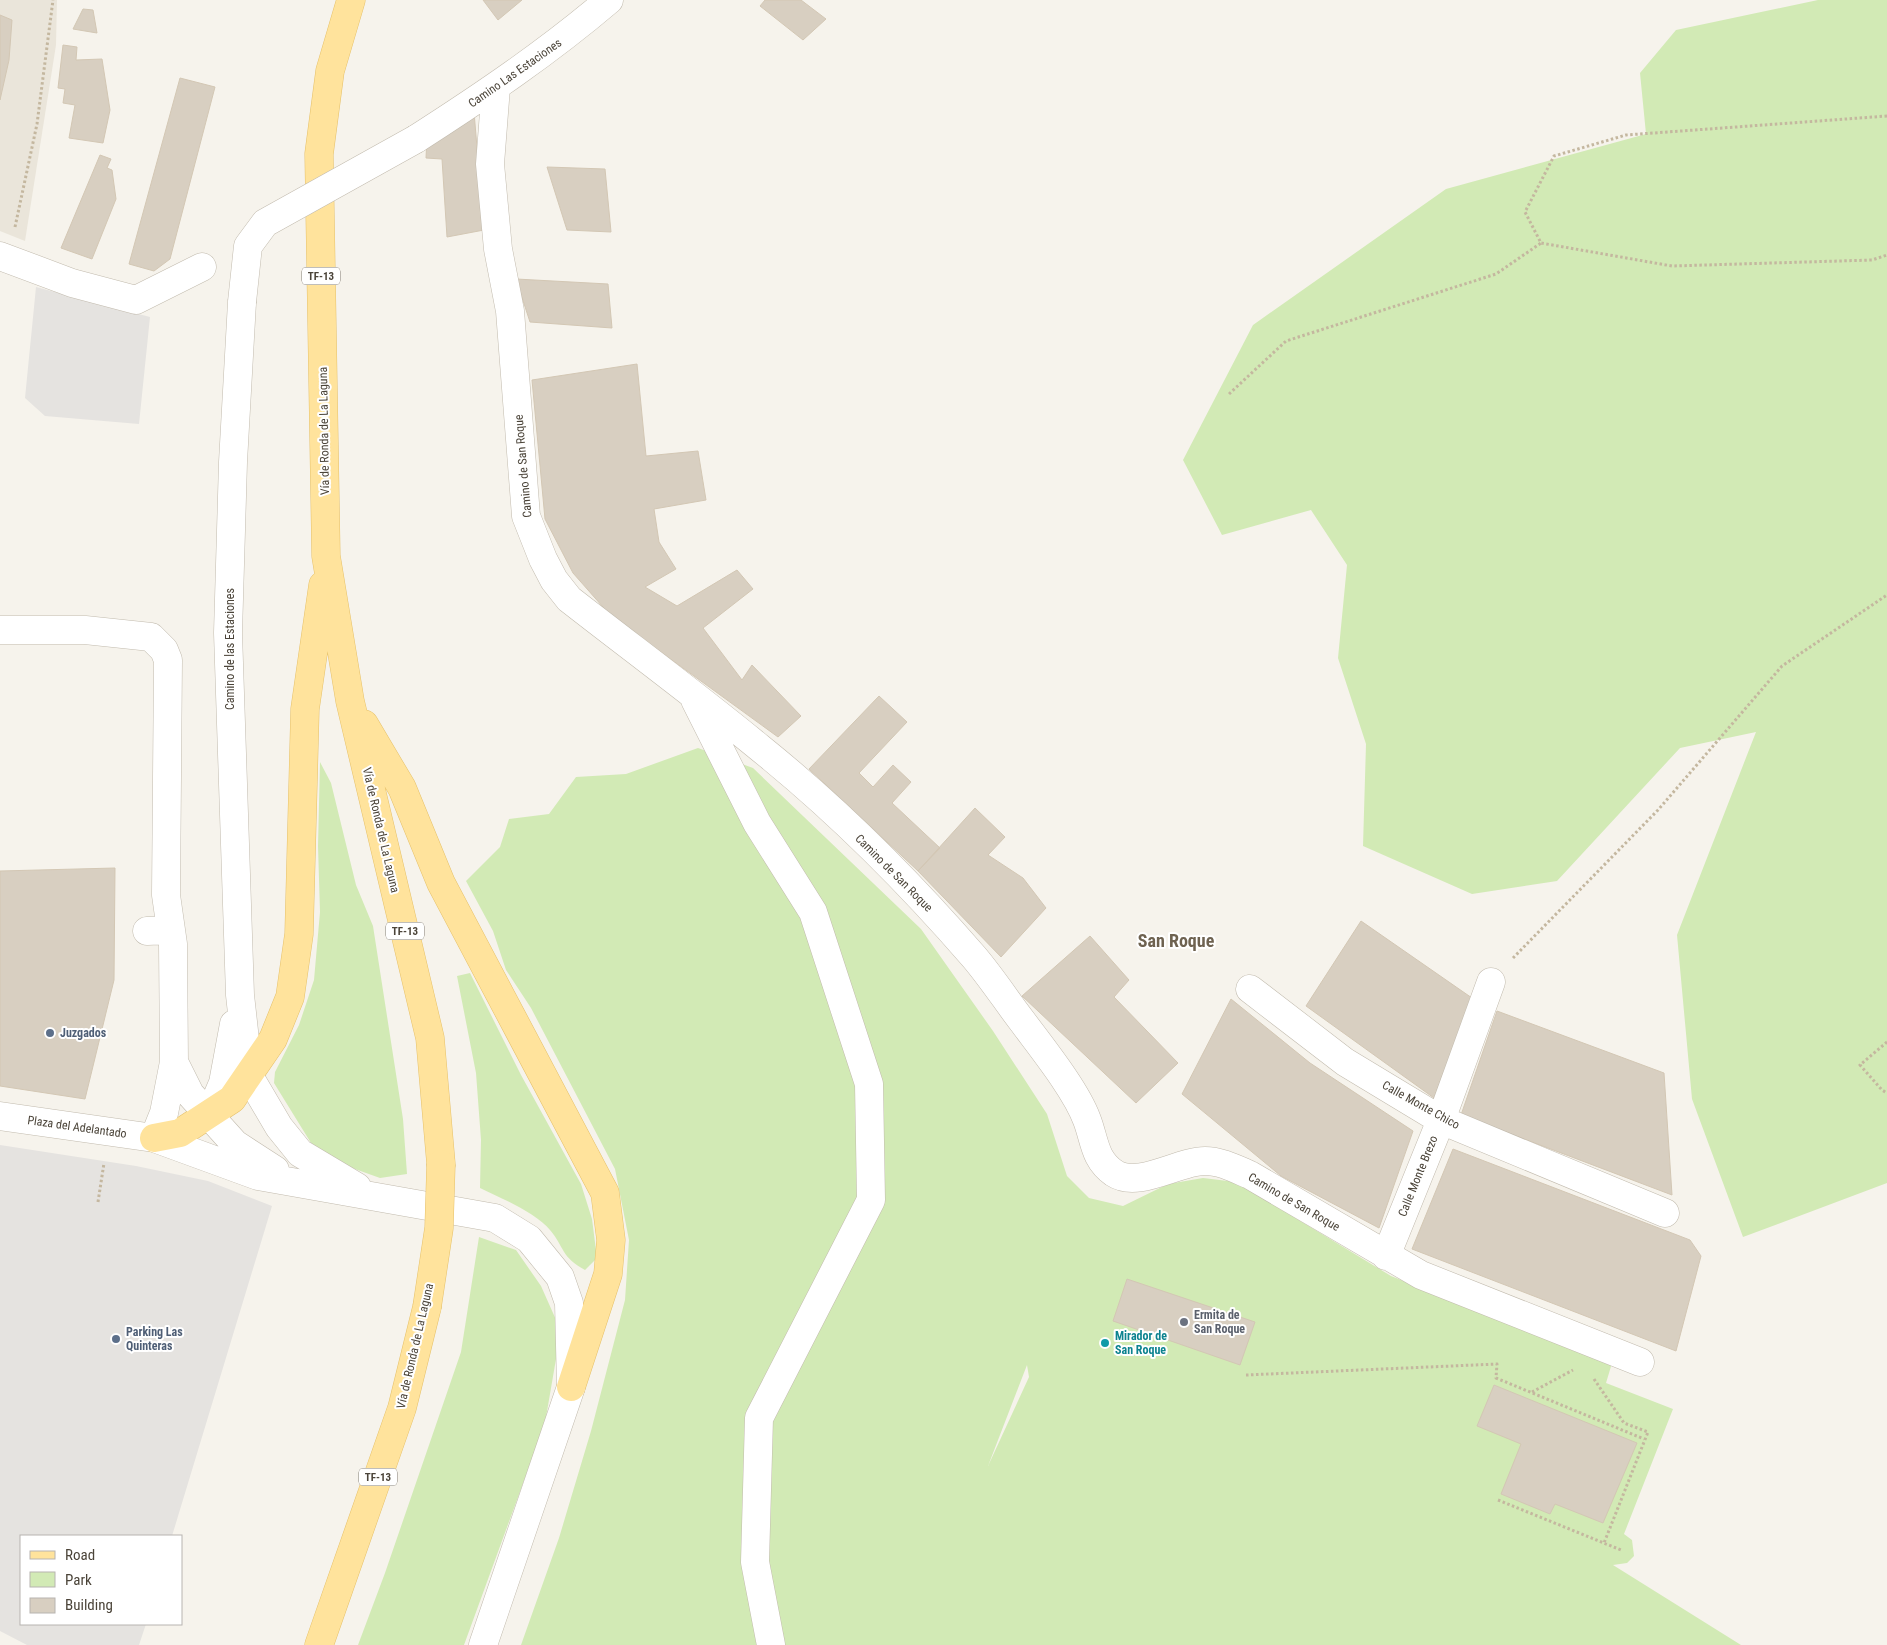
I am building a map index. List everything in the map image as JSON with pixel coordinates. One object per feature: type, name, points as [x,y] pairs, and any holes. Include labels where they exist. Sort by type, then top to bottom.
[{"type":"main road","name":"Vía de Ronda de La Laguna","points":[[319,1645],[402,1408],[427,1307],[439,1228],[441,1164],[430,1038],[350,701],[326,556],[319,154],[330,71],[351,0]]},
{"type":"main road","points":[[154,1138],[180,1133],[209,1116],[232,1099],[273,1039],[290,996],[299,934],[306,709],[326,556]]},
{"type":"main road","points":[[350,701],[402,788],[441,883],[605,1193],[611,1240],[608,1274],[570,1387]]},
{"type":"street","name":"Camino Las Estaciones","points":[[242,302],[248,246],[265,223],[416,139],[496,87],[564,39],[609,0]]},
{"type":"street","name":"Camino de San Roque","points":[[496,87],[490,164],[498,249],[510,311],[526,516],[543,559],[554,580],[569,599],[761,749],[832,811],[905,882],[975,958],[1051,1060],[1081,1107],[1087,1120],[1093,1145],[1101,1162],[1116,1174],[1135,1179],[1192,1162],[1221,1163],[1250,1175],[1421,1275],[1640,1362]]},
{"type":"street","points":[[5,258],[72,283],[136,300],[202,267]]},
{"type":"street","name":"Camino de las Estaciones","points":[[240,995],[228,633],[233,462],[242,302]]},
{"type":"street","points":[[0,630],[85,630],[151,637],[164,650],[168,660],[166,895],[159,931],[173,944],[174,1062],[164,1113],[154,1138]]},
{"type":"street","points":[[692,694],[757,823],[813,912],[869,1084],[871,1200],[759,1418],[755,1562],[771,1645]]},
{"type":"street","name":"Calle Monte Brezo","points":[[1386,1256],[1441,1120],[1491,982]]},
{"type":"street","name":"Calle Monte Chico","points":[[1250,989],[1345,1062],[1441,1120],[1665,1213]]},
{"type":"street","points":[[240,995],[249,1076],[279,1127],[300,1153],[376,1197]]},
{"type":"street","points":[[209,1116],[223,1083],[240,995]]},
{"type":"street","points":[[174,1062],[190,1094],[235,1144],[293,1182]]},
{"type":"street","name":"Plaza del Adelantado","points":[[0,1116],[154,1138],[258,1176],[495,1218],[529,1239],[560,1277],[569,1303],[570,1387],[483,1645]]},
{"type":"path","points":[[5,258],[37,124],[53,0]]},
{"type":"path","points":[[1541,243],[1525,212],[1554,156],[1626,135],[1887,116]]},
{"type":"path","points":[[1229,394],[1286,341],[1496,274],[1541,243],[1672,266],[1872,260],[1887,255]]},
{"type":"path","points":[[1491,982],[1658,810],[1782,666],[1887,595]]},
{"type":"path","points":[[1887,1042],[1860,1065],[1887,1093]]},
{"type":"path","points":[[98,1202],[104,1161]]},
{"type":"path","points":[[1246,1375],[1497,1364],[1496,1378],[1644,1439]]},
{"type":"path","points":[[1531,1392],[1571,1370],[1580,1371]]},
{"type":"path","points":[[1590,1372],[1624,1423],[1648,1432],[1604,1543]]},
{"type":"path","points":[[1498,1500],[1621,1550]]},
{"type":"shaded area","points":[[0,0],[57,0],[56,45],[25,241],[0,231]]},
{"type":"shaded area","points":[[36,287],[150,317],[139,424],[45,416],[25,398]]},
{"type":"shaded area","name":"Parking Las Quinteras","points":[[0,1145],[136,1166],[208,1181],[272,1206],[172,1535],[20,1535],[20,1625],[146,1625],[139,1645],[27,1645],[0,1631]]},
{"type":"green space","points":[[1818,0],[1887,0],[1887,1183],[1743,1237],[1692,1099],[1677,935],[1756,732],[1680,748],[1557,881],[1472,894],[1363,846],[1366,744],[1338,658],[1347,565],[1311,510],[1222,535],[1183,460],[1253,325],[1446,189],[1646,134],[1640,73],[1676,30]]},
{"type":"green space","points":[[698,748],[753,768],[921,929],[993,1031],[1047,1114],[1067,1176],[1089,1198],[1123,1206],[1168,1184],[1203,1178],[1236,1182],[1391,1276],[1612,1363],[1606,1383],[1673,1409],[1624,1534],[1632,1540],[1634,1556],[1627,1563],[1613,1565],[1741,1645],[521,1645],[559,1538],[591,1431],[625,1300],[629,1240],[615,1169],[531,1008],[506,970],[493,931],[466,881],[500,847],[509,819],[549,814],[576,777],[626,774]],"holes":[[[1027,1365],[1029,1377],[988,1466]]]},
{"type":"green space","points":[[320,762],[331,783],[356,885],[373,926],[403,1119],[407,1174],[380,1178],[341,1164],[311,1143],[274,1083],[275,1072],[299,1025],[314,980],[320,912],[318,846]]},
{"type":"green space","points":[[470,973],[521,1075],[581,1184],[592,1219],[597,1258],[585,1270],[567,1256],[555,1236],[544,1224],[518,1206],[480,1188],[481,1140],[476,1073],[457,976]]},
{"type":"green space","points":[[479,1237],[516,1250],[541,1286],[557,1322],[556,1359],[545,1423],[464,1645],[358,1645],[385,1573],[461,1352]]},
{"type":"building","points":[[483,0],[522,0],[498,20]]},
{"type":"building","points":[[765,0],[801,0],[826,19],[803,40],[760,6]]},
{"type":"building","points":[[83,9],[93,10],[97,33],[73,29]]},
{"type":"building","points":[[0,15],[12,20],[9,60],[0,100]]},
{"type":"building","points":[[63,45],[77,47],[76,60],[102,59],[110,110],[103,143],[69,138],[75,105],[63,103],[65,89],[58,88]]},
{"type":"building","points":[[180,78],[215,87],[170,259],[154,271],[129,264]]},
{"type":"building","points":[[474,112],[484,230],[447,237],[442,159],[426,158],[427,138]]},
{"type":"building","points":[[100,155],[111,159],[107,168],[112,170],[116,199],[92,259],[61,248]]},
{"type":"building","points":[[547,167],[605,169],[611,232],[567,230]]},
{"type":"building","points":[[516,279],[608,284],[612,328],[530,322]]},
{"type":"building","points":[[637,364],[646,456],[698,451],[706,500],[654,509],[659,542],[676,569],[645,587],[677,606],[737,570],[753,589],[703,628],[742,680],[752,665],[801,716],[778,737],[610,615],[573,573],[545,519],[532,380]]},
{"type":"building","points":[[879,696],[907,722],[859,773],[873,787],[893,765],[911,782],[892,803],[940,848],[918,871],[809,769]]},
{"type":"building","points":[[975,808],[1005,837],[988,855],[1023,878],[1046,908],[1001,957],[918,871]]},
{"type":"building","name":"Juzgados","points":[[115,868],[114,980],[85,1099],[0,1086],[0,871]]},
{"type":"building","points":[[1361,921],[1472,998],[1434,1098],[1306,1006]]},
{"type":"building","points":[[1090,936],[1129,980],[1114,997],[1178,1063],[1136,1103],[1022,996]]},
{"type":"building","points":[[1231,999],[1310,1063],[1413,1131],[1379,1228],[1281,1176],[1182,1094]]},
{"type":"building","points":[[1497,1011],[1664,1073],[1672,1195],[1461,1115]]},
{"type":"building","points":[[1453,1149],[1690,1240],[1701,1256],[1676,1351],[1412,1249]]},
{"type":"building","name":"Ermita de San Roque","points":[[1127,1279],[1255,1322],[1240,1365],[1113,1321]]},
{"type":"building","points":[[1494,1385],[1637,1443],[1603,1523],[1555,1504],[1550,1514],[1501,1494],[1521,1444],[1477,1426]]},
{"type":"place","name":"Juzgados","points":[[50,1033]]},
{"type":"place","name":"Ermita de San Roque","points":[[1184,1322]]},
{"type":"place","name":"Parking Las Quinteras","points":[[116,1339]]},
{"type":"place","name":"Mirador de San Roque","points":[[1105,1343]]},
{"type":"district","name":"San Roque","points":[[1176,941]]}]
